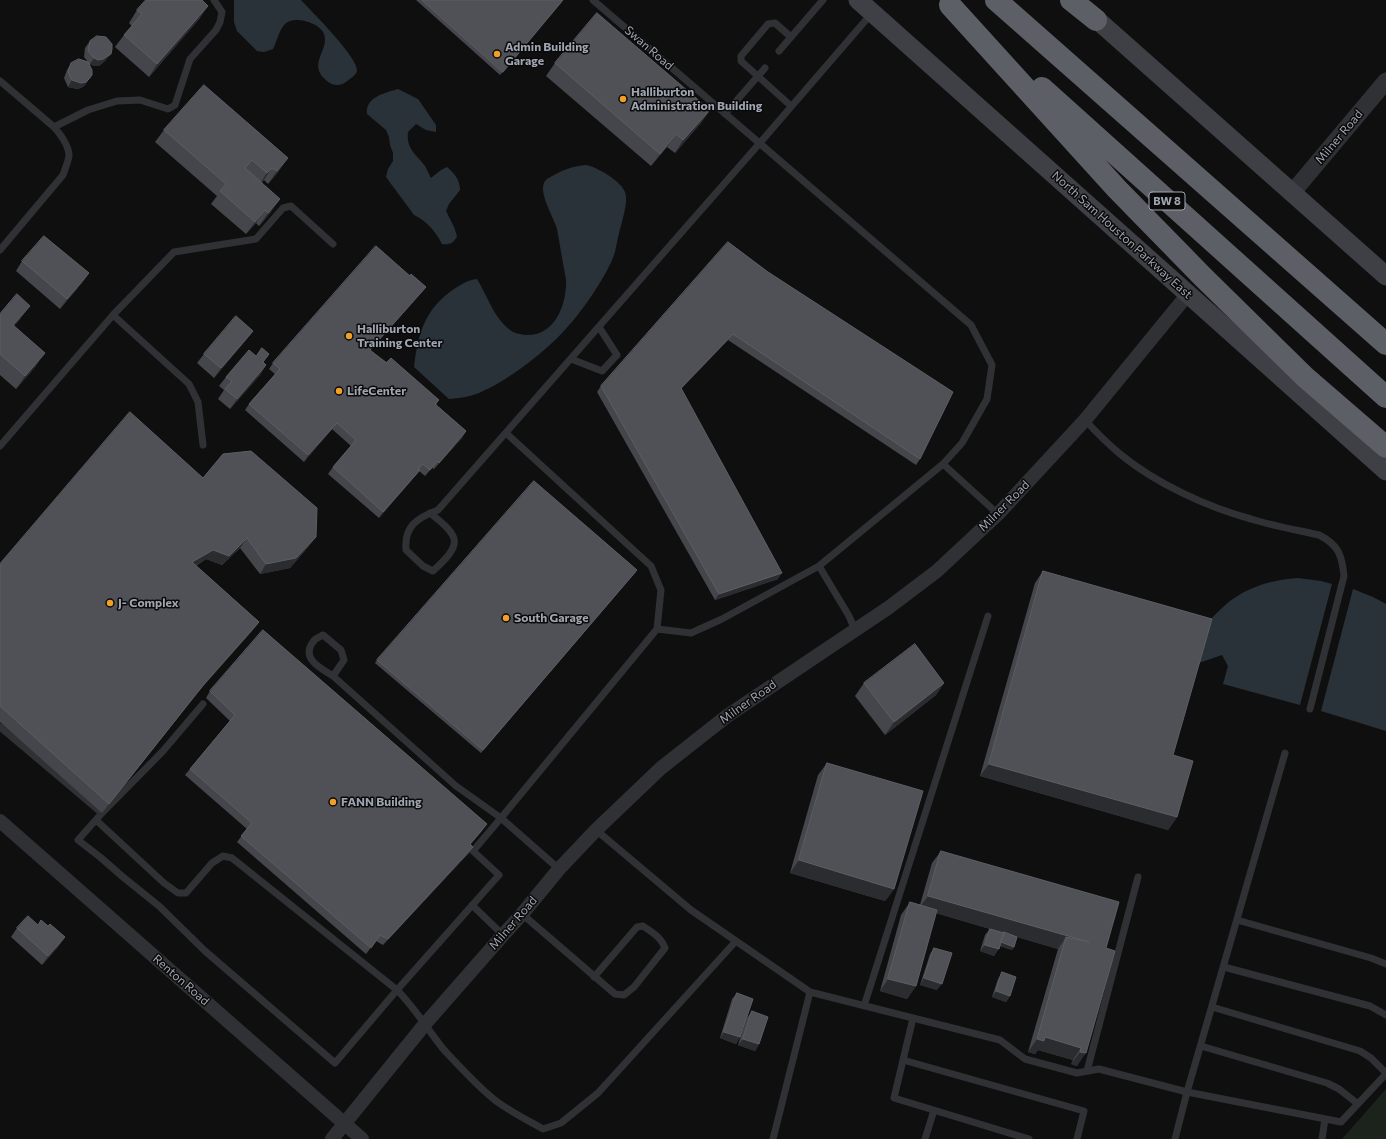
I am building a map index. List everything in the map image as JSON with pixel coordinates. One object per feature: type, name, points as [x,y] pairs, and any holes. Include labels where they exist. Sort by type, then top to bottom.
[{"type":"highway","points":[[996,0],[1386,344]]},
{"type":"highway","points":[[1073,0],[1096,20]]},
{"type":"highway","points":[[947,2],[1117,190],[1165,239],[1305,376],[1386,447]]},
{"type":"highway","name":"BW 8","points":[[947,2],[1386,397]]},
{"type":"main road","name":"North Sam Houston Parkway East","points":[[858,0],[1386,472]]},
{"type":"main road","points":[[1096,20],[1386,276]]},
{"type":"street","name":"Milner Road","points":[[1292,193],[1386,80]]},
{"type":"street","name":"Milner Road","points":[[332,1139],[425,1024],[522,914],[559,869],[596,830],[660,768],[727,716],[888,608],[937,571],[998,514],[1085,420],[1188,294]]},
{"type":"street","name":"Renton Road","points":[[0,821],[362,1139]]},
{"type":"lane","points":[[54,127],[88,110],[117,101],[140,100],[168,109],[175,104],[190,59],[216,30],[220,22],[222,12],[214,0]]},
{"type":"lane","name":"Swan Road","points":[[593,0],[759,144],[972,325],[992,365],[987,399],[962,443],[943,464],[819,566],[722,619],[691,633],[657,629]]},
{"type":"lane","points":[[779,52],[822,0]]},
{"type":"lane","points":[[430,513],[448,529],[454,539],[454,546],[449,555],[433,571],[424,566],[406,550],[405,540],[408,531],[424,516],[430,513],[438,510],[872,13]]},
{"type":"lane","points":[[791,37],[775,23],[768,24],[741,56],[740,61],[791,106]]},
{"type":"lane","points":[[725,114],[765,68]]},
{"type":"lane","points":[[0,82],[54,127],[62,136],[69,154],[63,174],[0,250]]},
{"type":"lane","points":[[0,446],[113,315],[174,252],[256,239],[283,208],[291,206],[333,244]]},
{"type":"lane","points":[[113,315],[189,384],[198,402],[203,445]]},
{"type":"lane","points":[[571,359],[602,371],[617,355],[598,327]]},
{"type":"lane","points":[[1085,420],[1121,454],[1148,473],[1184,493],[1223,511],[1251,520],[1319,535],[1335,547],[1343,561],[1344,576],[1310,709]]},
{"type":"lane","points":[[203,704],[163,751],[102,813],[78,840],[159,906],[205,951],[335,1063],[397,990],[499,875],[473,851],[657,629],[661,590],[651,566],[506,433]]},
{"type":"lane","points":[[943,464],[998,514]]},
{"type":"lane","points":[[819,566],[849,616],[855,630]]},
{"type":"lane","points":[[864,1006],[988,616]]},
{"type":"lane","points":[[333,676],[344,660],[341,650],[323,635],[314,639],[309,650],[310,659],[333,676],[456,786],[500,818],[559,869]]},
{"type":"lane","points":[[0,727],[102,813]]},
{"type":"lane","points":[[1175,1139],[1200,1046],[1285,753]]},
{"type":"lane","points":[[96,820],[164,883],[178,893],[186,892],[212,863],[223,856],[232,858],[397,990],[408,1001],[444,1050],[495,1100],[520,1117],[544,1128],[561,1123],[598,1093],[736,941]]},
{"type":"lane","points":[[596,830],[691,910],[810,992],[1000,1040],[1025,1058],[1077,1073],[1099,1068],[1187,1092],[1342,1122],[1386,1073],[1371,1058],[1360,1051],[1212,1006]]},
{"type":"lane","points":[[1086,1071],[1138,877]]},
{"type":"lane","points":[[472,905],[502,935]]},
{"type":"lane","points":[[522,914],[594,976],[615,994],[624,995],[634,986],[665,948],[658,936],[644,926],[637,927],[594,976]]},
{"type":"lane","points":[[1237,920],[1371,958],[1386,964]]},
{"type":"lane","points":[[1224,967],[1370,1006],[1386,1015]]},
{"type":"lane","points":[[773,1139],[810,992]]},
{"type":"lane","points":[[912,1018],[894,1098],[1029,1139]]},
{"type":"lane","points":[[1200,1046],[1327,1083],[1339,1089],[1358,1104]]},
{"type":"lane","points":[[903,1060],[1084,1111],[1077,1139]]},
{"type":"lane","points":[[925,1139],[934,1110]]},
{"type":"lane","points":[[1322,1139],[1325,1119]]},
{"type":"shaded area","points":[[234,0],[301,0],[343,46],[356,65],[357,71],[346,82],[336,85],[329,83],[321,75],[318,63],[324,46],[324,34],[322,30],[312,24],[300,20],[289,21],[285,24],[281,29],[273,49],[264,52],[257,51],[237,31],[234,22]]},
{"type":"shaded area","points":[[398,89],[418,99],[436,125],[436,132],[426,130],[416,124],[408,132],[409,143],[412,151],[425,166],[431,178],[447,167],[455,175],[459,183],[460,190],[449,204],[446,211],[457,236],[453,242],[449,244],[442,244],[431,227],[414,215],[386,177],[388,169],[393,161],[393,153],[389,137],[386,130],[367,114],[367,108],[369,103],[377,97]]},
{"type":"shaded area","points":[[586,165],[591,166],[614,179],[623,188],[626,196],[615,252],[600,283],[569,326],[554,341],[512,375],[479,393],[449,399],[414,367],[421,333],[430,314],[436,305],[454,289],[468,281],[477,279],[501,322],[513,332],[525,335],[535,334],[544,331],[551,325],[557,317],[564,299],[566,280],[557,229],[544,197],[543,184],[546,180],[562,171]]},
{"type":"shaded area","points":[[1298,578],[1332,584],[1300,705],[1223,684],[1228,666],[1222,655],[1193,665],[1202,637],[1209,622],[1230,601],[1257,586]]},
{"type":"shaded area","points":[[1353,589],[1386,604],[1386,731],[1321,711]]},
{"type":"shaded area","points":[[1386,1089],[1386,1139],[1342,1139]]},
{"type":"building","points":[[146,0],[202,0],[208,6],[157,64],[124,35],[142,14],[137,10]]},
{"type":"building","name":"Admin Building Garage","points":[[422,0],[563,0],[503,72]]},
{"type":"building","name":"Halliburton Administration Building","points":[[597,13],[710,110],[683,140],[676,134],[660,154],[555,63]]},
{"type":"building","points":[[97,36],[106,37],[112,44],[111,54],[98,60],[88,51],[90,41]]},
{"type":"building","points":[[79,59],[88,62],[92,70],[92,75],[89,79],[86,82],[81,83],[72,80],[68,72],[71,63]]},
{"type":"building","points":[[204,85],[288,158],[277,171],[272,168],[267,173],[252,160],[245,168],[280,199],[268,213],[265,210],[255,222],[220,191],[226,184],[164,130]]},
{"type":"building","points":[[44,236],[89,273],[67,299],[22,261]]},
{"type":"building","points":[[728,242],[768,272],[953,392],[920,459],[733,334],[681,388],[782,573],[719,594],[601,386]]},
{"type":"building","name":"LifeCenter","points":[[376,246],[410,276],[411,274],[426,287],[370,350],[386,363],[391,358],[439,400],[435,404],[466,431],[439,463],[437,461],[430,470],[423,464],[418,469],[420,470],[383,512],[333,467],[356,440],[337,423],[308,455],[249,404],[280,369],[273,363]]},
{"type":"building","points":[[17,294],[30,306],[13,325],[45,353],[25,376],[0,354],[0,314]]},
{"type":"building","points":[[236,316],[253,331],[221,368],[204,354]]},
{"type":"building","points":[[262,348],[269,354],[263,362],[266,365],[237,399],[225,389],[232,381],[226,377],[249,350],[256,356]]},
{"type":"building","name":"J- Complex","points":[[130,412],[203,478],[223,454],[251,451],[317,508],[316,537],[296,558],[266,564],[247,538],[229,556],[213,550],[192,562],[259,622],[205,683],[109,804],[0,706],[0,564]]},
{"type":"building","name":"South Garage","points":[[534,481],[637,570],[483,750],[377,660]]},
{"type":"building","points":[[1043,571],[1212,619],[1173,755],[1193,761],[1177,817],[989,764]]},
{"type":"building","name":"FANN Building","points":[[263,630],[487,824],[470,844],[473,847],[388,939],[380,935],[371,948],[241,836],[252,823],[190,769],[235,715],[210,691]]},
{"type":"building","points":[[915,644],[944,683],[894,722],[864,683]]},
{"type":"building","points":[[827,763],[923,791],[894,889],[799,860]]},
{"type":"building","points":[[941,851],[1119,902],[1106,948],[1115,951],[1086,1053],[1080,1052],[1081,1048],[1045,1037],[1044,1041],[1037,1039],[1066,937],[1089,942],[928,896]]},
{"type":"building","points":[[910,902],[937,910],[916,986],[888,979]]},
{"type":"building","points":[[28,916],[38,925],[41,920],[48,926],[50,924],[65,937],[48,956],[17,928]]},
{"type":"building","points":[[990,929],[1004,933],[999,949],[985,945]]},
{"type":"building","points":[[1004,932],[1017,937],[1014,947],[1001,942]]},
{"type":"building","points":[[934,948],[952,953],[942,984],[924,978]]},
{"type":"building","points":[[1002,972],[1016,977],[1010,996],[996,991]]},
{"type":"building","points":[[737,993],[753,999],[740,1037],[724,1032]]},
{"type":"building","points":[[752,1011],[768,1017],[759,1044],[743,1039]]},
{"type":"place","name":"Admin Building Garage","points":[[497,54]]},
{"type":"place","name":"Halliburton Administration Building","points":[[623,99]]},
{"type":"place","name":"Halliburton Training Center","points":[[349,336]]},
{"type":"place","name":"LifeCenter","points":[[339,391]]},
{"type":"place","name":"J- Complex","points":[[110,603]]},
{"type":"place","name":"South Garage","points":[[506,618]]},
{"type":"place","name":"FANN Building","points":[[333,802]]}]
